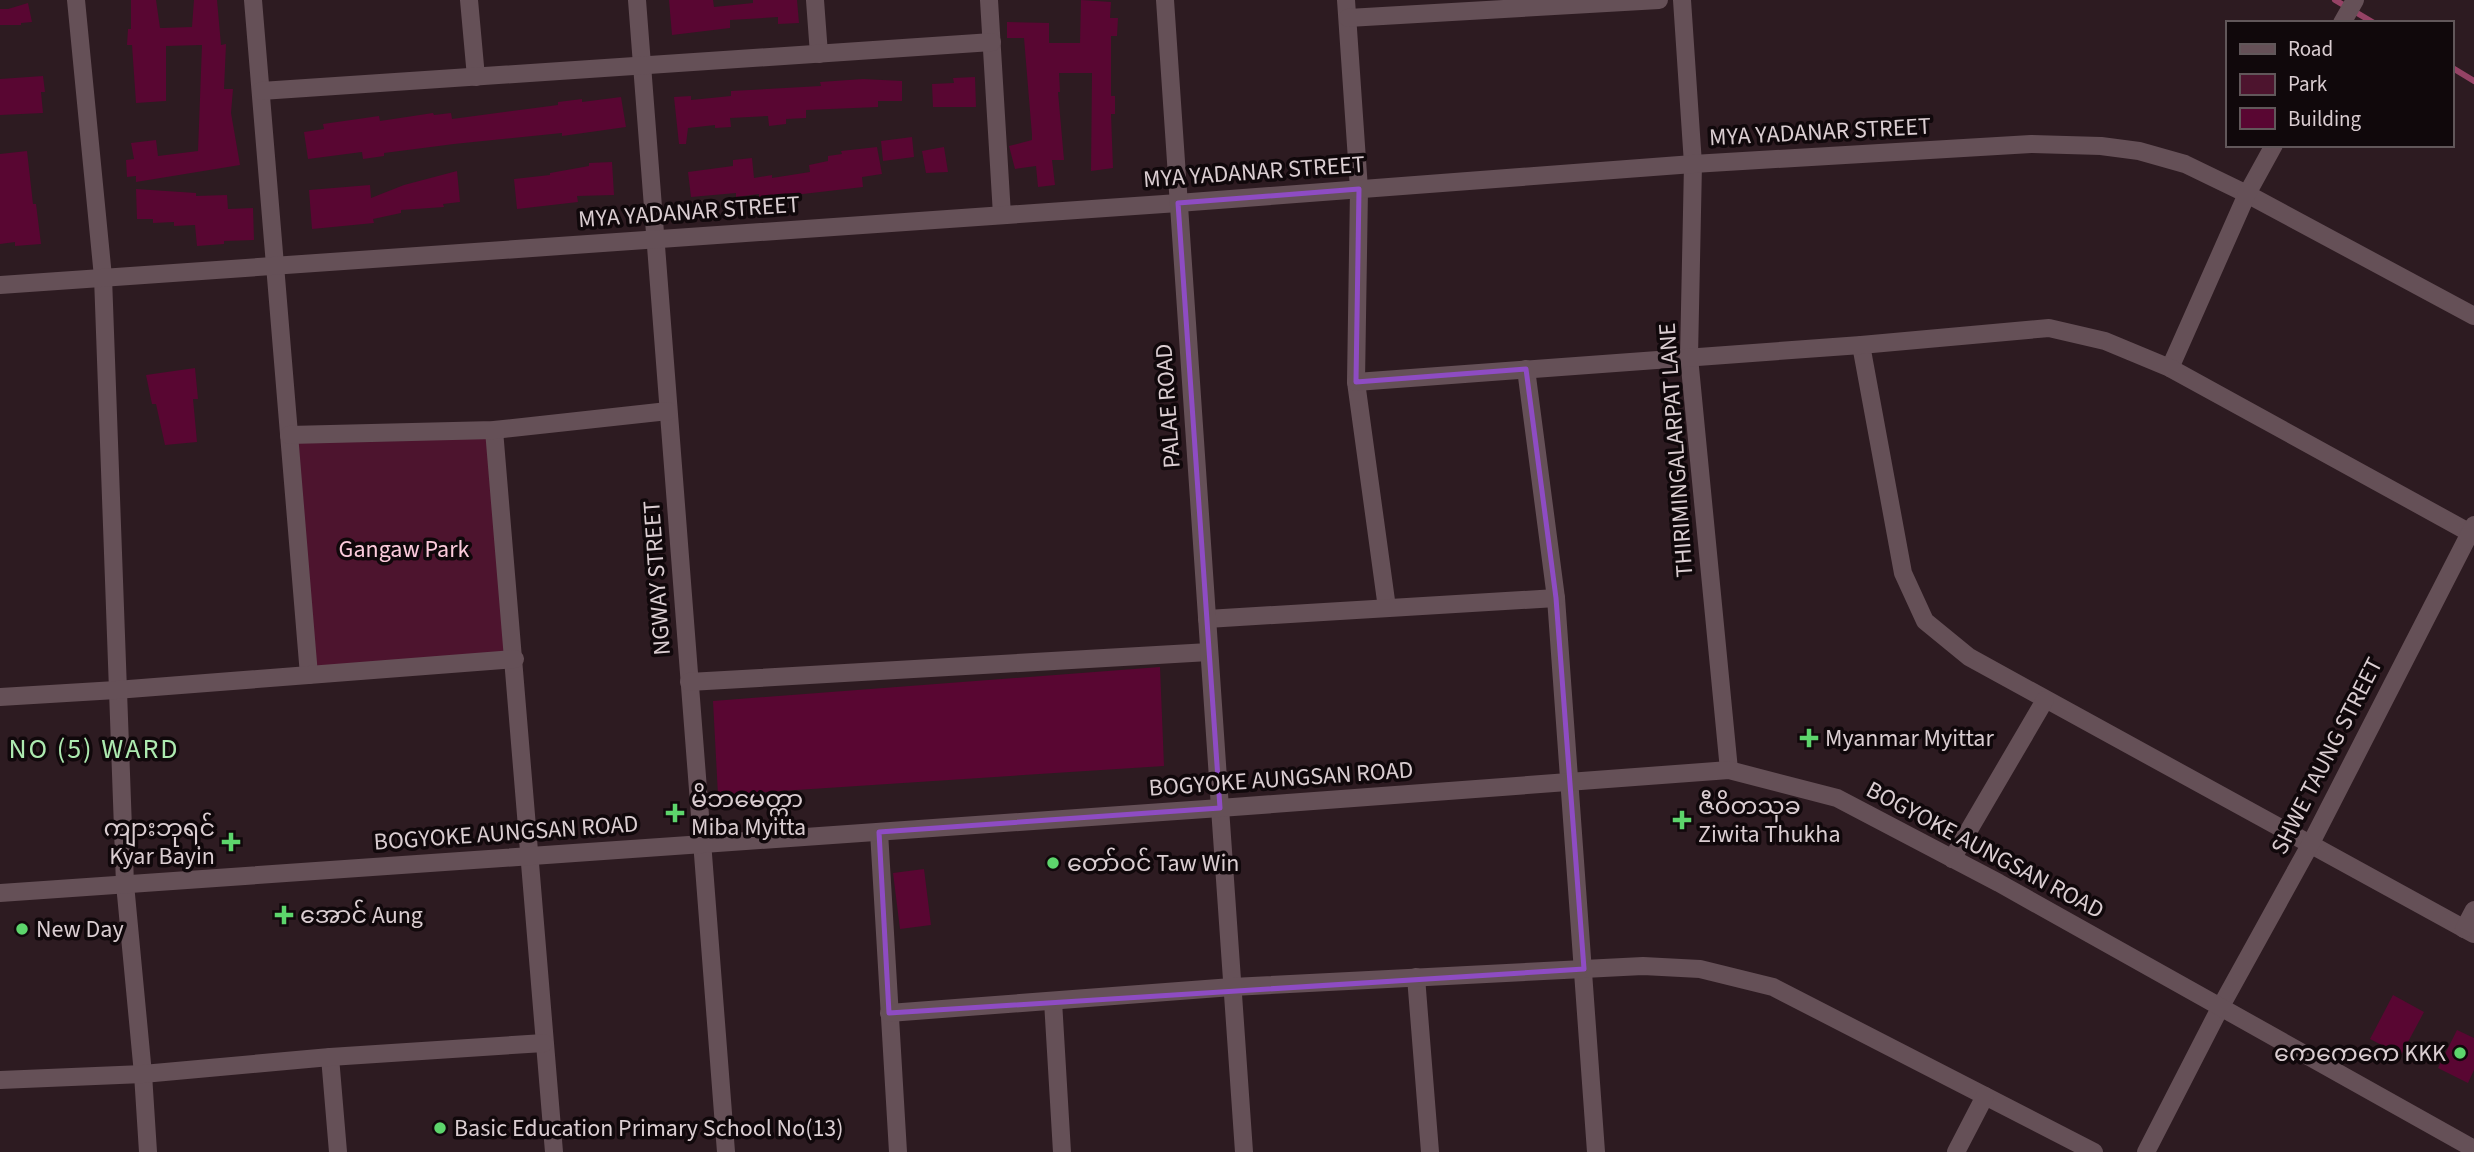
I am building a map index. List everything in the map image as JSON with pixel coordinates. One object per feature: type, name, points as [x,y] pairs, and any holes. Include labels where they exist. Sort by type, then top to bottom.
[{"type":"street","points":[[76,0],[103,277],[125,884],[148,1152]]},
{"type":"street","points":[[253,0],[309,676]]},
{"type":"street","points":[[469,0],[476,77]]},
{"type":"street","name":"NGWAY STREET","points":[[637,0],[726,1152]]},
{"type":"street","points":[[815,0],[819,54]]},
{"type":"street","points":[[989,0],[1002,215]]},
{"type":"street","name":"PALAE ROAD","points":[[1164,0],[1244,1152]]},
{"type":"street","points":[[1387,608],[1356,382],[1359,189],[1347,9],[1659,0]]},
{"type":"street","name":"THIRIMINGALARPAT LANE","points":[[1682,0],[1693,164],[1689,357],[1730,770]]},
{"type":"street","points":[[2343,21],[2355,0]]},
{"type":"street","points":[[261,92],[992,42]]},
{"type":"street","name":"MYA YADANAR STREET","points":[[0,285],[1178,203],[1693,164],[2031,144],[2101,146],[2139,151],[2185,164],[2247,194],[2474,316]]},
{"type":"street","points":[[2170,368],[2247,194],[2273,147]]},
{"type":"street","points":[[1356,382],[1861,345],[2049,328],[2105,341],[2170,368],[2473,531]]},
{"type":"street","points":[[1861,345],[1903,573],[1925,621],[1969,657],[2469,932],[2474,910]]},
{"type":"street","points":[[1526,369],[1556,598],[1596,1152]]},
{"type":"street","points":[[289,435],[494,430],[668,411]]},
{"type":"street","points":[[494,430],[514,659],[527,856],[554,1152]]},
{"type":"street","name":"SHWE TAUNG STREET","points":[[2146,1152],[2473,531]]},
{"type":"street","points":[[1207,619],[1556,598]]},
{"type":"street","points":[[689,682],[1209,652]]},
{"type":"street","points":[[0,697],[514,659]]},
{"type":"street","points":[[1952,859],[2045,700]]},
{"type":"street","name":"BOGYOKE AUNGSAN ROAD","points":[[0,893],[1730,770],[1837,798],[2474,1149]]},
{"type":"street","points":[[879,832],[898,1152]]},
{"type":"street","points":[[889,1013],[1232,987],[1416,977],[1643,966],[1700,969],[1773,987],[2094,1152]]},
{"type":"street","points":[[1416,977],[1430,1152]]},
{"type":"street","points":[[1053,1000],[1062,1152]]},
{"type":"street","points":[[0,1080],[143,1074],[330,1057],[544,1043]]},
{"type":"street","points":[[330,1057],[338,1152]]},
{"type":"street","points":[[1956,1152],[1985,1096]]},
{"type":"highlighted area","points":[[1359,189],[1356,382],[1526,369],[1556,598],[1584,969],[889,1013],[879,832],[1220,808],[1178,203]]},
{"type":"green space","name":"Gangaw Park","points":[[494,430],[510,655],[314,669],[298,443]]},
{"type":"building","points":[[131,0],[156,0],[162,28],[192,27],[194,0],[217,0],[221,45],[226,44],[224,89],[233,89],[231,113],[240,165],[136,182],[136,176],[127,177],[126,160],[134,159],[131,143],[156,140],[158,156],[198,151],[202,45],[166,46],[166,101],[136,103],[132,45],[127,45],[128,29],[131,29]]},
{"type":"building","points":[[669,0],[713,0],[714,7],[753,3],[753,0],[797,0],[799,23],[778,24],[778,17],[730,20],[730,28],[672,35]]},
{"type":"building","points":[[1081,0],[1111,2],[1110,18],[1118,18],[1117,36],[1111,36],[1111,96],[1115,96],[1115,114],[1111,114],[1113,168],[1091,171],[1092,73],[1059,73],[1064,160],[1052,160],[1055,185],[1038,187],[1036,166],[1015,169],[1009,146],[1032,140],[1032,135],[1024,38],[1007,38],[1007,22],[1049,23],[1049,43],[1080,43]]},
{"type":"building","points":[[28,3],[32,22],[0,25],[0,9]]},
{"type":"building","points":[[43,76],[43,113],[0,115],[0,79]]},
{"type":"building","points":[[975,77],[976,107],[933,107],[932,84],[954,83],[953,78]]},
{"type":"building","points":[[863,79],[902,81],[902,101],[878,101],[878,107],[806,110],[806,118],[786,119],[786,124],[769,126],[768,116],[730,118],[731,127],[715,128],[715,125],[688,128],[686,144],[679,144],[674,97],[691,96],[691,100],[731,96],[731,91],[821,86],[820,82]]},
{"type":"building","points":[[621,97],[626,127],[562,136],[562,133],[454,144],[384,153],[384,156],[363,159],[362,152],[308,159],[304,132],[324,129],[323,124],[379,116],[380,121],[433,113],[451,113],[452,119],[558,105],[558,102]]},
{"type":"building","points":[[912,137],[914,157],[883,161],[881,141]]},
{"type":"building","points":[[877,147],[882,174],[862,177],[863,187],[759,199],[759,194],[736,197],[736,193],[691,197],[688,172],[733,166],[733,160],[752,158],[754,178],[772,175],[772,178],[810,172],[809,165],[828,161],[828,156],[842,154],[841,151]]},
{"type":"building","points":[[944,147],[948,172],[926,173],[922,151]]},
{"type":"building","points":[[27,151],[41,244],[0,244],[0,154]]},
{"type":"building","points":[[612,162],[614,195],[577,196],[578,202],[517,209],[514,179],[550,175],[589,166],[589,163]]},
{"type":"building","points":[[457,171],[460,202],[443,204],[444,207],[401,210],[401,213],[373,219],[374,223],[312,229],[309,190],[370,185],[371,198],[404,185]]},
{"type":"building","points":[[136,189],[196,193],[196,196],[227,195],[228,209],[253,208],[254,240],[224,241],[224,244],[197,246],[195,225],[174,226],[174,222],[153,223],[153,219],[137,219]]},
{"type":"building","points":[[195,368],[198,399],[193,399],[197,442],[165,445],[146,375]]},
{"type":"building","points":[[1160,667],[1164,766],[718,795],[713,701]]},
{"type":"building","points":[[924,869],[931,925],[900,929],[893,873]]},
{"type":"building","points":[[2393,995],[2424,1012],[2401,1055],[2370,1039]]},
{"type":"building","name":"ကေကေကေ KKK","points":[[2457,1030],[2474,1038],[2474,1070],[2468,1083],[2438,1068]]},
{"type":"waterway","points":[[2335,0],[2371,21]]},
{"type":"waterway","points":[[2453,68],[2474,81]]},
{"type":"place","name":"Myanmar Myittar","points":[[1809,738]]},
{"type":"place","name":"မိဘမေတ္တာ Miba Myitta","points":[[675,813]]},
{"type":"place","name":"ဇီဝိတသုခ Ziwita Thukha","points":[[1682,820]]},
{"type":"place","name":"ကျားဘုရင် Kyar Bayin","points":[[231,842]]},
{"type":"place","name":"တော်ဝင် Taw Win","points":[[1053,863]]},
{"type":"place","name":"အောင် Aung","points":[[284,915]]},
{"type":"place","name":"New Day","points":[[22,929]]},
{"type":"place","name":"ကေကေကေ KKK","points":[[2460,1053]]},
{"type":"place","name":"Basic Education Primary School No(13)","points":[[440,1128]]},
{"type":"district","name":"NO (5) WARD","points":[[94,749]]}]
